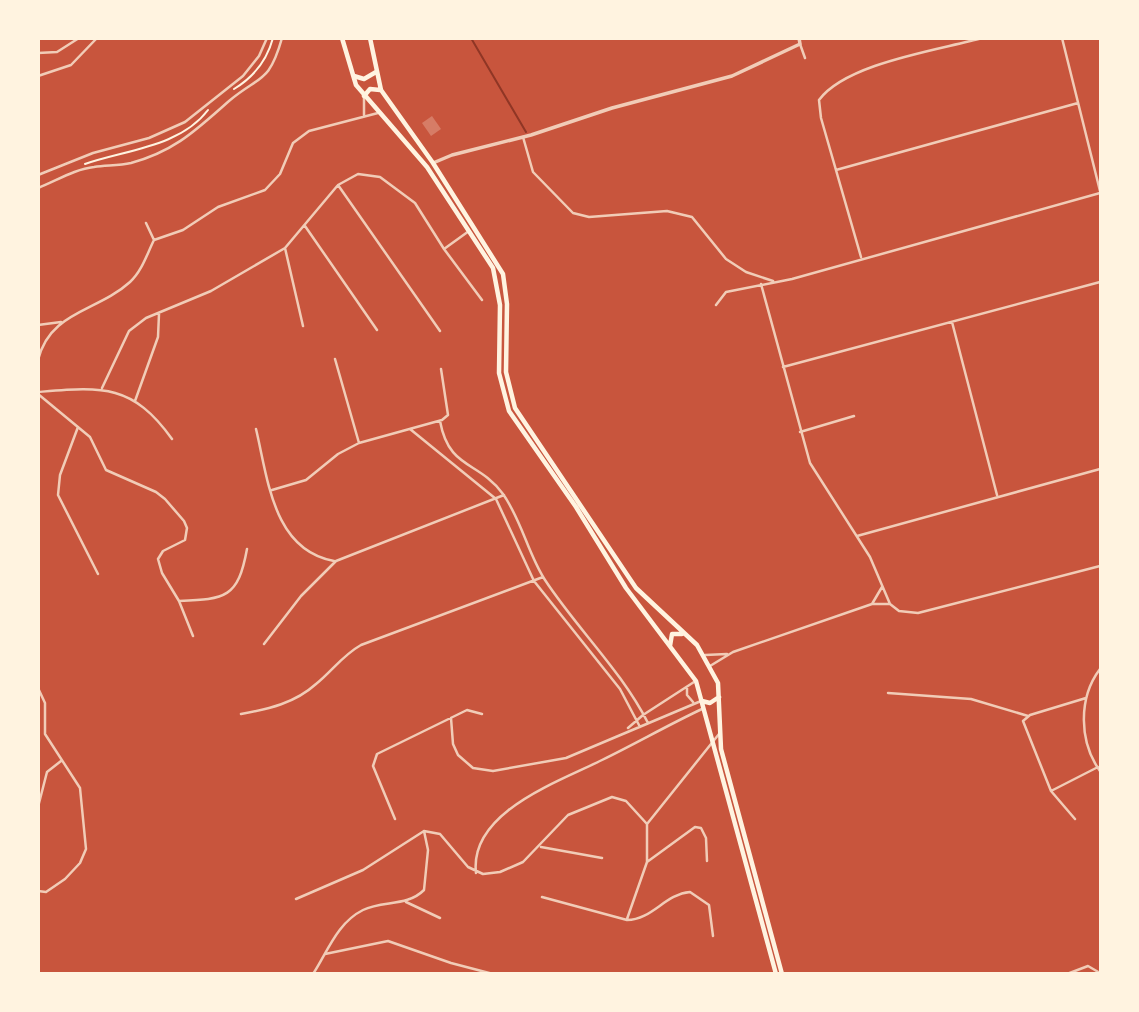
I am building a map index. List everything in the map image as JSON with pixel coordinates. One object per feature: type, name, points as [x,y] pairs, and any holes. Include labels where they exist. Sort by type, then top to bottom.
[{"type":"main road","points":[[342,38],[351,73],[364,96],[427,167],[491,263],[498,282],[499,373],[509,411],[570,498],[626,588],[695,681],[711,744],[747,860],[776,974]]},
{"type":"main road","points":[[370,38],[381,90],[433,163],[503,274],[507,304],[506,372],[516,408],[636,588],[705,655],[710,666],[720,695],[719,734],[782,974]]},
{"type":"main road","points":[[351,73],[364,79],[376,72]]},
{"type":"main road","points":[[364,96],[370,89],[381,90]]},
{"type":"main road","points":[[380,112],[388,101]]},
{"type":"main road","points":[[670,647],[672,634],[686,635]]},
{"type":"main road","points":[[701,701],[714,702],[720,695]]},
{"type":"street","points":[[38,53],[61,51],[79,38]]},
{"type":"street","points":[[38,76],[71,65],[97,38]]},
{"type":"street","points":[[158,38],[177,38]]},
{"type":"street","points":[[38,175],[93,153],[149,138],[185,122],[253,66],[267,38]]},
{"type":"street","points":[[38,188],[93,167],[132,163],[166,149],[196,132],[228,102],[260,82],[271,69],[282,38]]},
{"type":"street","points":[[799,38],[805,58]]},
{"type":"street","points":[[862,258],[819,100],[826,92],[851,76],[982,38]]},
{"type":"street","points":[[716,305],[726,292],[776,282],[1101,192],[1062,38]]},
{"type":"street","points":[[433,163],[612,108],[732,76],[800,44]]},
{"type":"street","points":[[364,96],[364,116]]},
{"type":"street","points":[[836,170],[1078,103]]},
{"type":"street","points":[[38,360],[50,331],[61,322],[109,298],[131,281],[154,240],[183,230],[218,207],[265,190],[280,174],[293,144],[309,131],[380,112]]},
{"type":"street","points":[[523,137],[533,172],[576,215],[589,217],[667,211],[692,217],[726,259],[746,272],[776,282]]},
{"type":"street","points":[[102,388],[128,331],[159,312],[211,291],[285,248],[338,185],[358,174],[369,174],[390,183],[415,203],[444,249],[482,300]]},
{"type":"street","points":[[338,185],[440,331]]},
{"type":"street","points":[[146,223],[154,240]]},
{"type":"street","points":[[305,226],[377,330]]},
{"type":"street","points":[[444,249],[469,231]]},
{"type":"street","points":[[285,248],[303,326]]},
{"type":"street","points":[[783,367],[1101,282]]},
{"type":"street","points":[[761,284],[810,463],[857,536],[890,604],[899,611],[918,613],[1101,566]]},
{"type":"street","points":[[135,401],[158,337],[159,312]]},
{"type":"street","points":[[38,325],[61,322]]},
{"type":"street","points":[[951,323],[997,495]]},
{"type":"street","points":[[335,359],[359,443]]},
{"type":"street","points":[[272,490],[306,480],[338,454],[359,443],[440,421],[448,415],[441,369]]},
{"type":"street","points":[[38,393],[102,388],[135,401],[157,418],[172,439]]},
{"type":"street","points":[[38,393],[96,444],[106,470],[156,492],[184,521],[187,528],[185,540],[163,551],[158,559],[162,573],[179,601],[193,636]]},
{"type":"street","points":[[800,432],[854,416]]},
{"type":"street","points":[[440,421],[447,448],[491,481],[504,495],[543,577],[630,691],[648,723]]},
{"type":"street","points":[[78,428],[60,475],[58,495],[98,574]]},
{"type":"street","points":[[256,429],[280,520],[293,542],[316,556],[336,561]]},
{"type":"street","points":[[410,429],[496,499],[534,581],[620,689],[640,727]]},
{"type":"street","points":[[857,536],[997,495],[1101,469]]},
{"type":"street","points":[[264,644],[301,596],[336,561],[504,495]]},
{"type":"street","points":[[179,601],[217,598],[234,589],[243,574],[247,549]]},
{"type":"street","points":[[241,714],[273,707],[298,697],[319,682],[346,654],[361,645],[543,577]]},
{"type":"street","points":[[872,604],[882,587]]},
{"type":"street","points":[[710,666],[733,652],[872,604],[890,604]]},
{"type":"street","points":[[705,655],[733,652]]},
{"type":"street","points":[[1051,791],[1099,769],[1087,744],[1084,710],[1086,698],[1101,669]]},
{"type":"street","points":[[626,730],[643,715],[695,681]]},
{"type":"street","points":[[38,688],[44,703],[45,734],[80,788],[86,849],[80,863],[65,879],[46,892],[38,891]]},
{"type":"street","points":[[687,688],[687,695],[693,702]]},
{"type":"street","points":[[888,693],[971,699],[1028,716],[1086,698]]},
{"type":"street","points":[[451,718],[453,744],[458,755],[473,768],[483,770],[566,758],[626,730],[640,727],[693,702],[701,701]]},
{"type":"street","points":[[476,873],[475,855],[484,835],[528,795],[703,708]]},
{"type":"street","points":[[395,819],[375,772],[374,758],[382,750],[467,710],[482,714]]},
{"type":"street","points":[[1028,716],[1024,725],[1051,791],[1075,819]]},
{"type":"street","points":[[627,920],[647,862],[647,824],[719,734]]},
{"type":"street","points":[[38,807],[47,772],[61,761]]},
{"type":"street","points":[[476,873],[511,868],[541,847],[568,815],[612,797],[626,801],[647,824]]},
{"type":"street","points":[[647,862],[695,827],[701,828],[705,833],[707,861]]},
{"type":"street","points":[[296,899],[363,870],[424,831],[440,834],[476,873]]},
{"type":"street","points":[[313,974],[341,927],[356,914],[376,905],[406,902],[424,890],[428,850],[424,831]]},
{"type":"street","points":[[541,847],[602,858]]},
{"type":"street","points":[[542,897],[627,920],[642,918],[674,895],[690,892],[709,905],[713,936]]},
{"type":"street","points":[[406,902],[440,918]]},
{"type":"street","points":[[325,954],[388,941],[450,963],[493,974]]},
{"type":"street","points":[[1066,974],[1088,966],[1101,973]]},
{"type":"building","points":[[432,116],[441,129],[431,136],[422,123]]},
{"type":"waterway","points":[[471,38],[526,132]]}]
